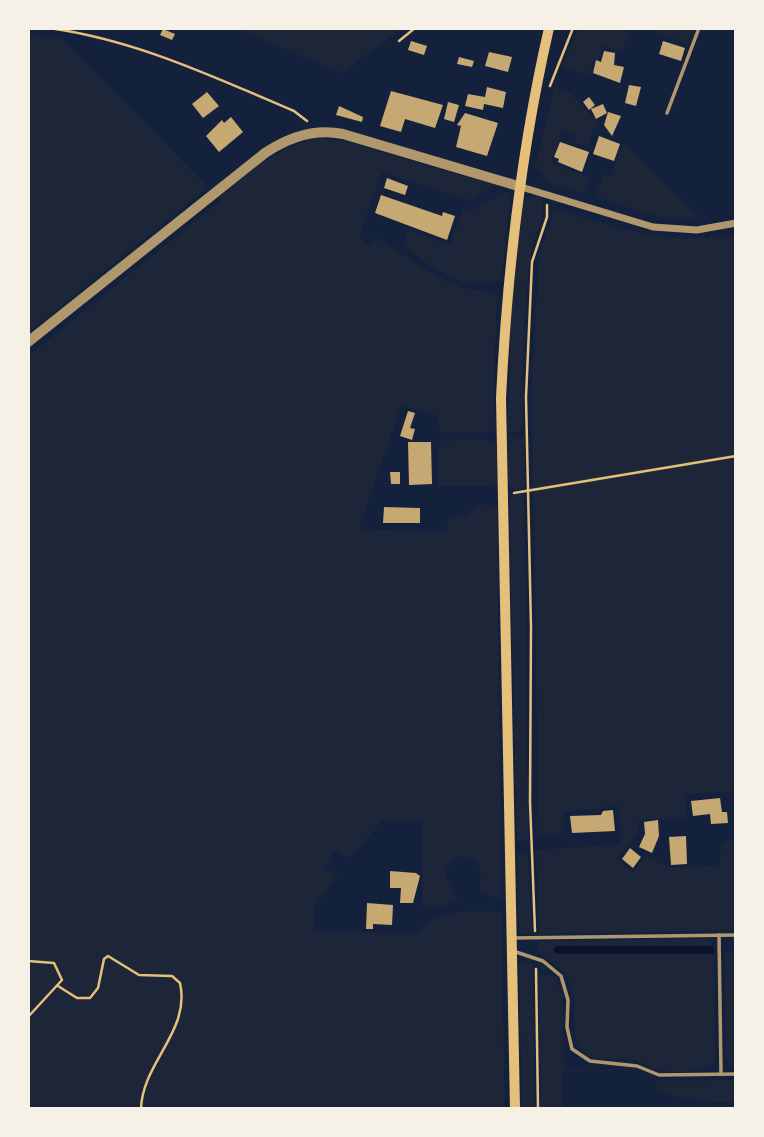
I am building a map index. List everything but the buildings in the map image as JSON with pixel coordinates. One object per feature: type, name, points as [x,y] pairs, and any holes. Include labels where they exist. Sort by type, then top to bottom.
[{"type":"main road","points":[[515,1109],[501,398],[504,325],[519,186],[549,28]]},
{"type":"street","points":[[28,342],[265,153],[281,142],[310,134],[343,134],[653,227],[697,230],[736,223]]},
{"type":"lane","points":[[667,113],[699,28]]},
{"type":"lane","points":[[719,935],[721,1074]]},
{"type":"lane","points":[[511,938],[736,935]]},
{"type":"lane","points":[[511,951],[555,969],[566,987],[567,1027],[572,1049],[590,1062],[637,1066],[659,1075],[736,1073]]},
{"type":"path","points":[[49,28],[123,43],[195,69],[295,111],[304,117],[310,134]]},
{"type":"path","points":[[399,41],[415,28]]},
{"type":"path","points":[[548,93],[573,28]]},
{"type":"path","points":[[536,937],[530,802],[526,365],[534,253],[547,212],[543,193]]},
{"type":"path","points":[[503,494],[736,456]]},
{"type":"path","points":[[58,986],[78,998],[90,998],[98,988],[104,959],[108,956],[139,975],[172,976],[180,983],[178,1022],[150,1070],[141,1094],[141,1109]]},
{"type":"path","points":[[536,959],[538,1109]]},
{"type":"path","points":[[28,961],[54,963],[62,980],[28,1017]]},
{"type":"shaded area","points":[[236,28],[402,28],[342,73]]},
{"type":"shaded area","points":[[579,28],[627,28],[627,33],[632,36],[626,40],[622,51],[602,46],[598,59],[594,58],[590,76],[561,67]]},
{"type":"shaded area","points":[[654,28],[696,28],[689,45],[658,33]]},
{"type":"shaded area","points":[[28,34],[63,39],[208,187],[28,333]]},
{"type":"shaded area","points":[[554,87],[570,93],[600,125],[593,130],[588,147],[574,142],[576,134],[562,130],[551,163],[591,178],[585,194],[548,183],[536,166]]},
{"type":"shaded area","points":[[319,138],[348,142],[494,185],[471,201],[382,172],[359,236],[370,246],[376,237],[441,279],[463,288],[497,293],[494,386],[496,429],[491,432],[441,433],[438,416],[401,406],[359,529],[446,532],[449,516],[467,516],[478,504],[497,506],[501,899],[481,893],[479,864],[476,859],[462,856],[453,860],[446,871],[458,901],[440,907],[422,907],[423,820],[382,821],[350,858],[336,850],[324,867],[337,876],[314,907],[313,931],[419,933],[426,925],[445,915],[501,912],[505,1109],[28,1109],[28,356],[221,200],[218,197],[253,169],[290,147]]},
{"type":"shaded area","points":[[623,143],[700,219],[664,219],[596,197],[603,174],[611,176]]},
{"type":"shaded area","points":[[508,193],[510,200],[502,278],[488,283],[462,281],[438,270],[404,246],[408,230],[450,245],[463,209],[470,211]]},
{"type":"shaded area","points":[[527,197],[542,197],[543,212],[532,246],[526,297],[523,427],[518,432],[508,432],[510,326],[522,204]]},
{"type":"shaded area","points":[[552,208],[642,233],[686,238],[736,235],[736,821],[734,791],[685,795],[687,818],[639,820],[639,831],[617,859],[633,872],[646,856],[669,868],[720,865],[721,843],[736,840],[736,930],[539,934],[536,850],[621,844],[619,806],[563,812],[564,833],[536,836],[538,787],[531,386],[540,251],[551,223]]},
{"type":"shaded area","points":[[508,436],[524,439],[524,488],[514,489],[508,484]]},
{"type":"shaded area","points":[[485,439],[496,444],[497,482],[487,486],[438,486],[439,441]]},
{"type":"shaded area","points":[[513,495],[524,495],[528,840],[517,841],[509,500]]},
{"type":"shaded area","points":[[517,853],[528,853],[532,934],[519,934]]},
{"type":"shaded area","points":[[709,939],[713,946],[556,946],[553,952],[714,954],[715,1058],[713,1065],[708,1068],[684,1072],[660,1071],[634,1060],[597,1059],[585,1052],[575,1037],[574,997],[569,980],[558,967],[539,954],[539,941]]},
{"type":"shaded area","points":[[556,946],[713,946],[714,954],[557,954],[553,950]]},
{"type":"shaded area","points":[[725,953],[736,953],[736,1069],[731,1067],[726,1058]]},
{"type":"shaded area","points":[[522,963],[533,964],[535,1109],[522,1109],[519,967]]},
{"type":"shaded area","points":[[539,975],[554,975],[563,996],[564,1069],[637,1071],[563,1071],[563,1109],[541,1109]]},
{"type":"shaded area","points":[[736,1080],[736,1101],[696,1100],[657,1091],[657,1081]]}]
